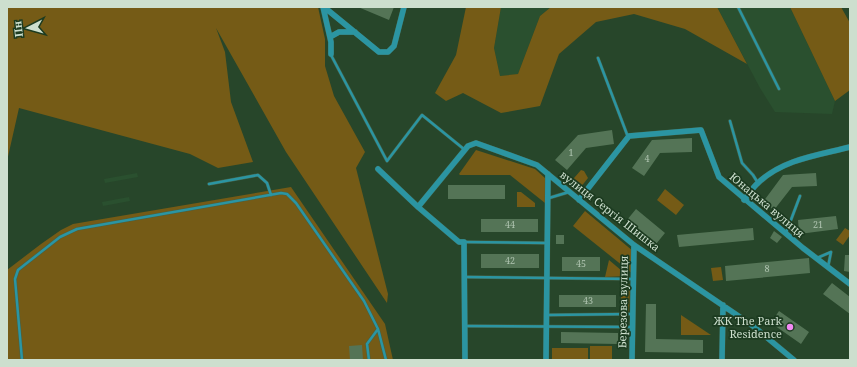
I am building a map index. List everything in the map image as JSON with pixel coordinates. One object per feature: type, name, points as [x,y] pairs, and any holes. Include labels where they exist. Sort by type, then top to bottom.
[{"type":"street","points":[[324,7],[379,52],[388,52],[394,46],[404,7]]},
{"type":"street","points":[[324,7],[330,37],[331,54]]},
{"type":"street","points":[[330,37],[338,32],[355,32]]},
{"type":"street","name":"Юнацька вулиця","points":[[628,137],[701,130],[719,178],[744,200],[850,284]]},
{"type":"street","points":[[579,200],[628,137]]},
{"type":"street","name":"вулиця Сергія Шишка","points":[[465,150],[471,144],[476,143],[537,165],[634,245],[753,326],[794,360]]},
{"type":"street","points":[[744,200],[758,183],[775,170],[798,159],[850,147]]},
{"type":"street","points":[[418,207],[465,150]]},
{"type":"street","points":[[378,169],[418,207],[459,242],[464,242],[465,360]]},
{"type":"street","points":[[546,360],[548,174]]},
{"type":"street","name":"Березова вулиця","points":[[632,360],[634,245]]},
{"type":"street","points":[[722,305],[722,360]]},
{"type":"lane","points":[[738,7],[779,89]]},
{"type":"lane","points":[[331,54],[387,161],[422,115],[465,150]]},
{"type":"lane","points":[[598,58],[628,137]]},
{"type":"lane","points":[[730,121],[742,163],[758,183]]},
{"type":"lane","points":[[209,184],[258,175],[267,183],[271,195]]},
{"type":"lane","points":[[548,198],[569,191]]},
{"type":"lane","points":[[22,360],[15,279],[16,274],[18,270],[60,237],[77,229],[281,193],[287,194],[296,203],[364,301],[378,329],[386,360]]},
{"type":"lane","points":[[786,233],[800,196]]},
{"type":"lane","points":[[464,242],[548,243]]},
{"type":"lane","points":[[816,258],[831,252],[828,267]]},
{"type":"lane","points":[[465,277],[634,279]]},
{"type":"lane","points":[[547,315],[633,314]]},
{"type":"lane","points":[[465,326],[633,327]]},
{"type":"lane","points":[[369,360],[367,344],[378,329]]},
{"type":"shaded area","points":[[7,7],[318,7],[325,39],[325,66],[334,96],[365,152],[356,168],[388,294],[387,303],[286,152],[216,28],[225,52],[231,102],[253,162],[218,168],[190,154],[19,108],[7,161]]},
{"type":"shaded area","points":[[466,7],[501,7],[494,48],[500,76],[518,74],[540,16],[551,7],[717,7],[747,64],[685,29],[634,14],[596,22],[559,54],[540,106],[501,113],[463,93],[446,101],[435,93],[456,55]]},
{"type":"shaded area","points":[[501,7],[551,7],[540,16],[518,74],[500,76],[494,48]]},
{"type":"shaded area","points":[[717,7],[790,7],[835,101],[832,114],[775,112],[760,88]]},
{"type":"shaded area","points":[[790,7],[841,7],[850,23],[850,90],[835,101]]},
{"type":"shaded area","points":[[476,150],[535,169],[545,178],[545,203],[510,175],[460,175],[459,174]]},
{"type":"shaded area","points":[[581,170],[584,171],[588,178],[580,188],[573,189],[568,185]]},
{"type":"shaded area","points":[[137,173],[138,177],[105,183],[104,179]]},
{"type":"shaded area","points":[[291,187],[385,324],[393,360],[7,360],[7,270],[61,230],[73,224]]},
{"type":"shaded area","points":[[665,189],[684,205],[676,215],[657,200]]},
{"type":"shaded area","points":[[517,192],[521,192],[535,203],[535,207],[517,207]]},
{"type":"shaded area","points":[[129,197],[130,201],[103,206],[102,202]]},
{"type":"shaded area","points":[[585,211],[633,251],[633,274],[573,226]]},
{"type":"shaded area","points":[[845,228],[850,231],[850,235],[843,245],[836,240]]},
{"type":"shaded area","points":[[609,260],[628,276],[605,277]]},
{"type":"shaded area","points":[[721,267],[723,280],[713,281],[711,268]]},
{"type":"shaded area","points":[[628,284],[630,285],[629,311],[625,313],[621,309],[621,290]]},
{"type":"shaded area","points":[[681,315],[711,335],[681,335]]},
{"type":"shaded area","points":[[590,346],[612,346],[612,360],[590,360]]},
{"type":"shaded area","points":[[552,348],[588,348],[588,359],[552,359]]},
{"type":"building","points":[[358,7],[394,7],[389,20]]},
{"type":"building","points":[[612,130],[614,144],[586,148],[567,170],[555,160],[578,135]]},
{"type":"building","points":[[692,138],[692,152],[660,153],[644,176],[632,168],[652,140]]},
{"type":"building","points":[[816,173],[817,186],[792,187],[774,210],[763,202],[783,175]]},
{"type":"building","points":[[448,185],[505,185],[505,199],[448,199]]},
{"type":"building","points":[[636,209],[665,233],[656,244],[627,220]]},
{"type":"building","points":[[836,216],[838,229],[799,234],[798,220]]},
{"type":"building","points":[[481,219],[538,219],[538,232],[481,232]]},
{"type":"building","points":[[753,228],[754,240],[679,247],[677,235]]},
{"type":"building","points":[[774,231],[782,237],[777,243],[770,238]]},
{"type":"building","points":[[556,235],[564,235],[564,244],[556,244]]},
{"type":"building","points":[[481,254],[539,254],[539,268],[481,268]]},
{"type":"building","points":[[845,255],[850,255],[850,272],[844,271]]},
{"type":"building","points":[[562,257],[600,257],[600,271],[562,271]]},
{"type":"building","points":[[809,258],[810,273],[726,281],[725,266]]},
{"type":"building","points":[[832,283],[850,297],[850,314],[823,294]]},
{"type":"building","points":[[559,295],[616,295],[616,307],[559,307]]},
{"type":"building","points":[[646,304],[656,304],[656,339],[703,340],[703,353],[645,352]]},
{"type":"building","name":"ЖК The Park Residence","points":[[779,311],[809,332],[801,344],[771,323]]},
{"type":"building","points":[[561,332],[618,333],[618,344],[561,343]]},
{"type":"building","points":[[362,345],[363,360],[350,360],[349,346]]},
{"type":"place","name":"ЖК The Park Residence","points":[[790,327]]}]
